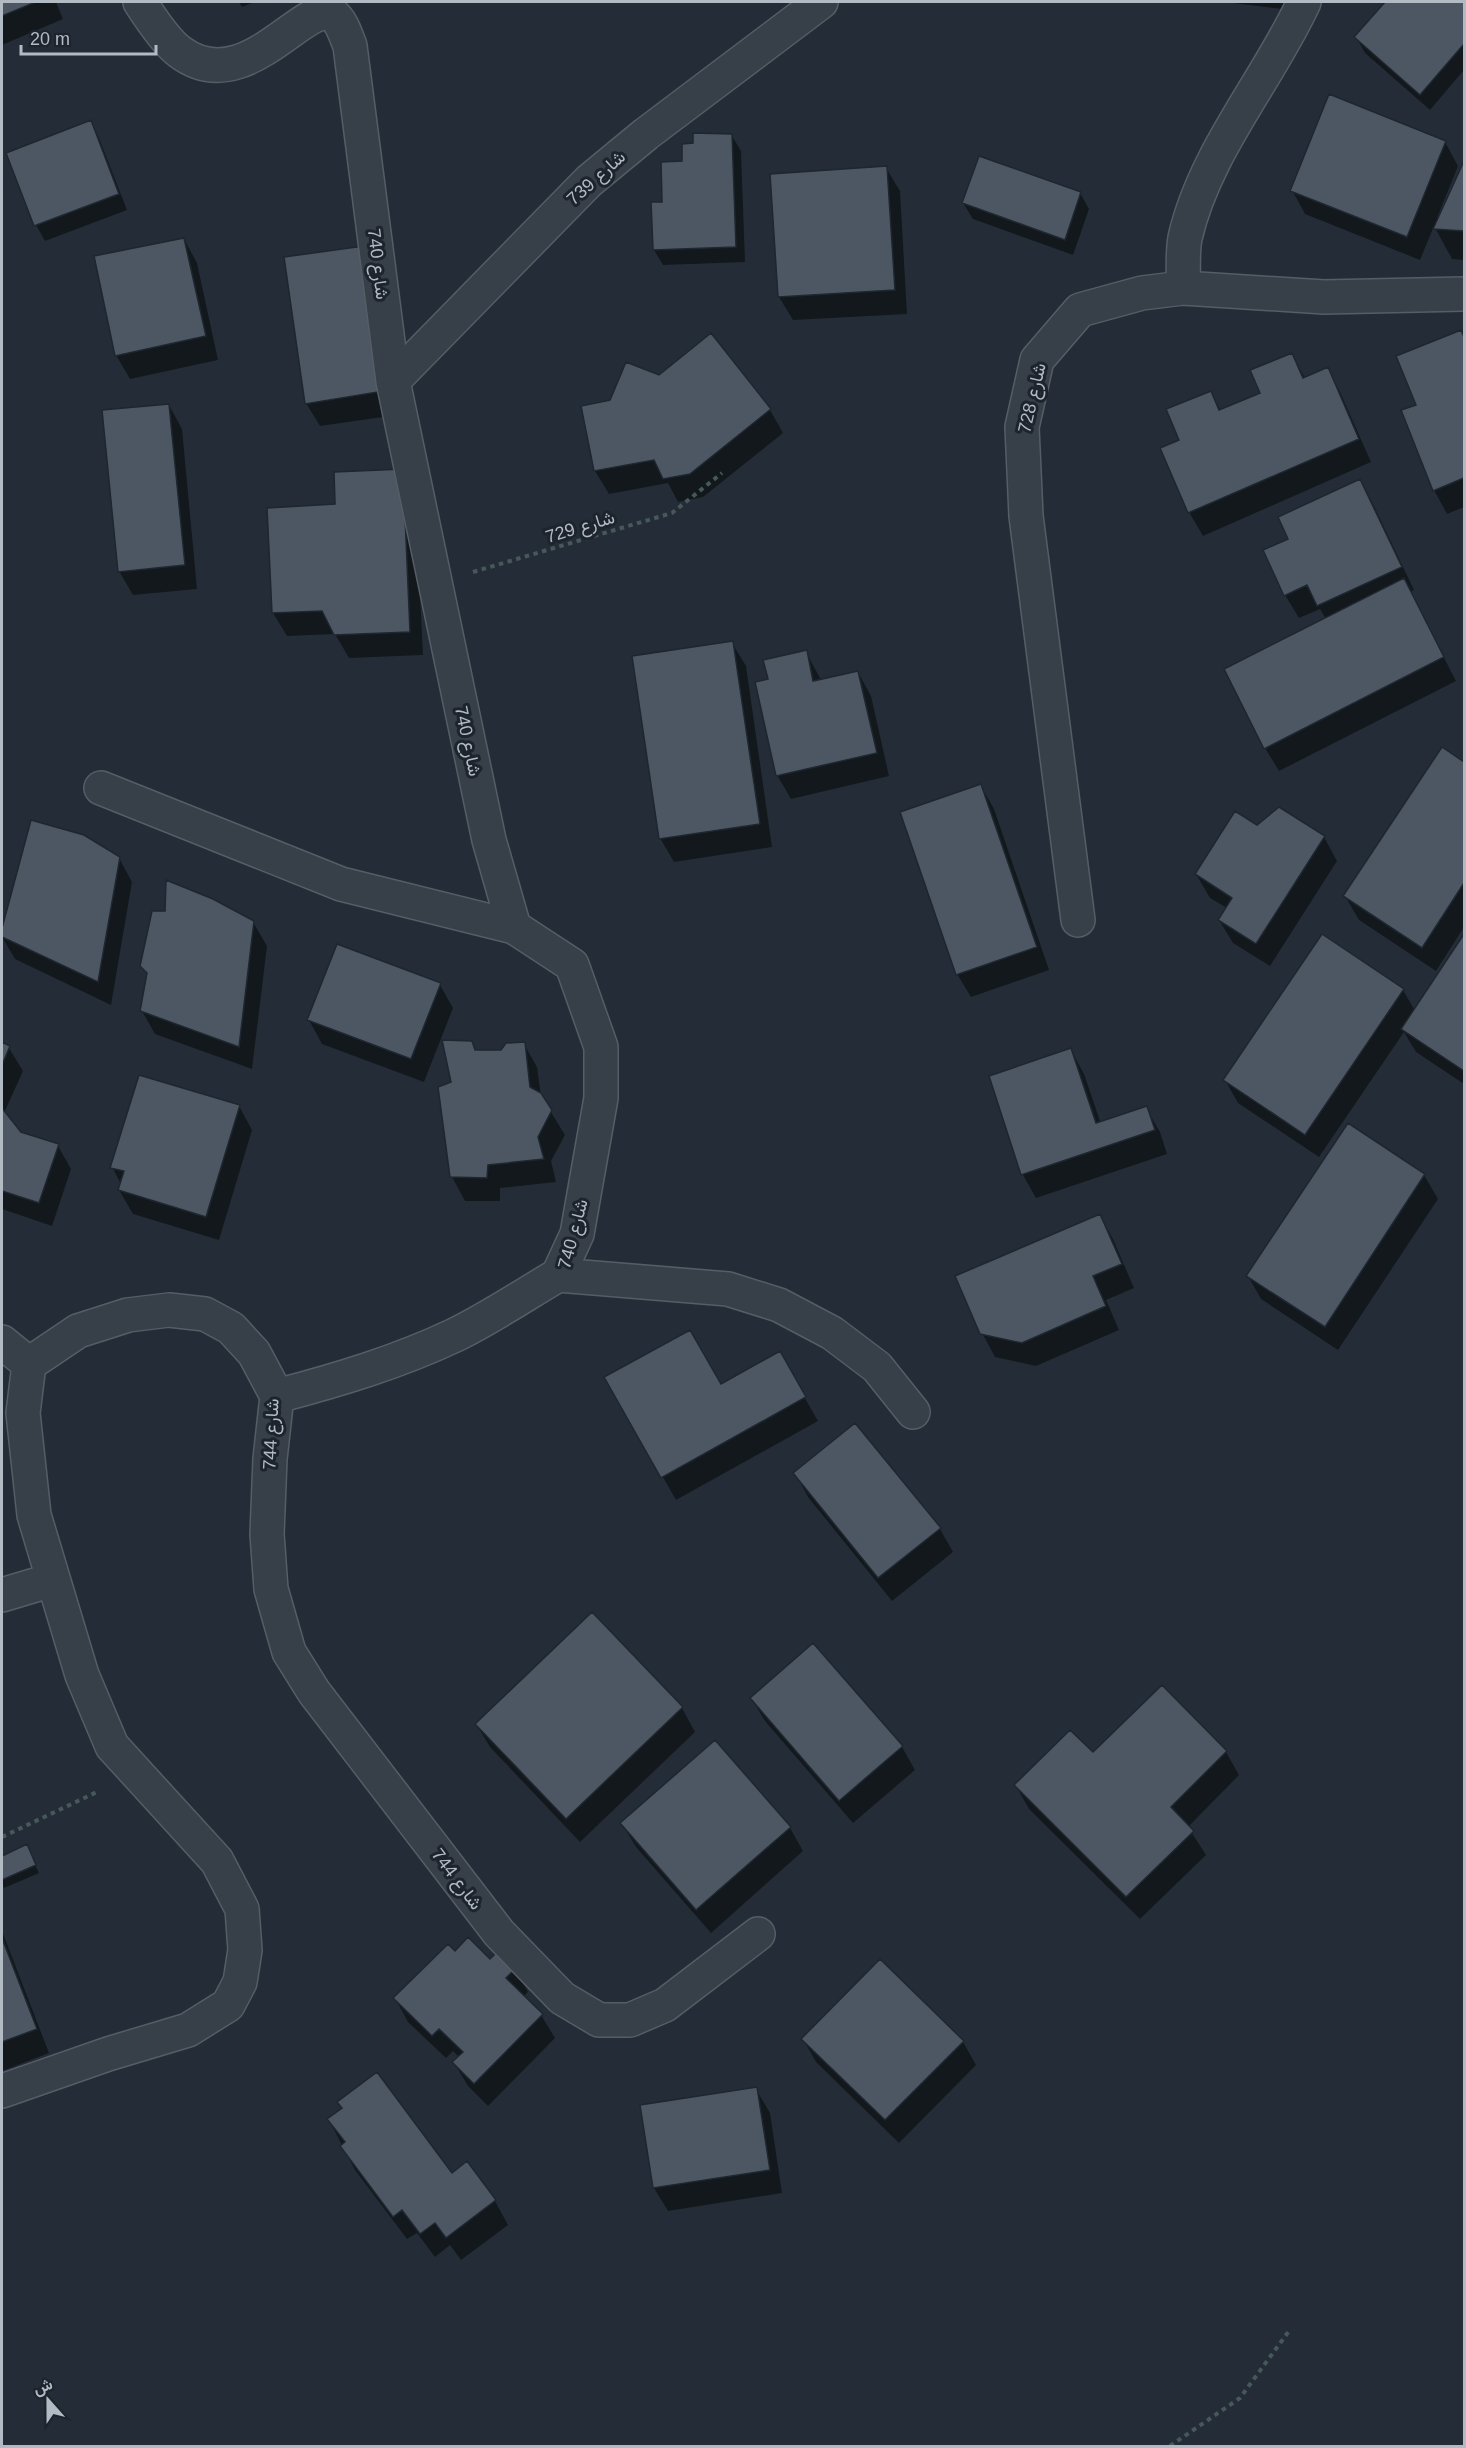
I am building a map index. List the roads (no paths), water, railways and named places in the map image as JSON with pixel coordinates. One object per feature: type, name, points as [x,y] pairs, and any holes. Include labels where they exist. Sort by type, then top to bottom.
[{"type":"street","name":"شارع 740","points":[[140,2],[179,52],[203,64],[233,63],[252,55],[272,43],[307,15],[330,7],[341,24],[350,46],[393,381],[489,840],[514,927],[572,965],[601,1047],[601,1098],[577,1233],[558,1275],[728,1289],[779,1305],[832,1333],[878,1367],[913,1412]]},
{"type":"street","name":"شارع 739","points":[[393,381],[589,181],[646,134],[821,2]]},
{"type":"street","points":[[1183,288],[1185,240],[1197,198],[1218,155],[1304,2]]},
{"type":"street","name":"شارع 728","points":[[1077,920],[1026,516],[1022,428],[1037,360],[1080,310],[1142,293],[1183,288],[1324,297],[1464,294]]},
{"type":"street","points":[[101,788],[341,885],[514,927]]},
{"type":"street","points":[[277,1396],[339,1380],[419,1350],[456,1334],[558,1275]]},
{"type":"street","name":"شارع 744","points":[[29,1364],[78,1331],[128,1315],[169,1310],[205,1314],[231,1328],[254,1353],[277,1396],[270,1459],[267,1534],[271,1588],[290,1652],[314,1692],[499,1933],[562,1998],[599,2020],[630,2020],[664,2005],[758,1934]]},
{"type":"street","points":[[2,1342],[29,1364],[23,1413],[34,1515],[81,1675],[112,1746],[217,1861],[242,1909],[245,1950],[240,1982],[228,2005],[188,2030],[108,2054],[2,2091]]},
{"type":"street","points":[[2,1595],[52,1580]]}]
